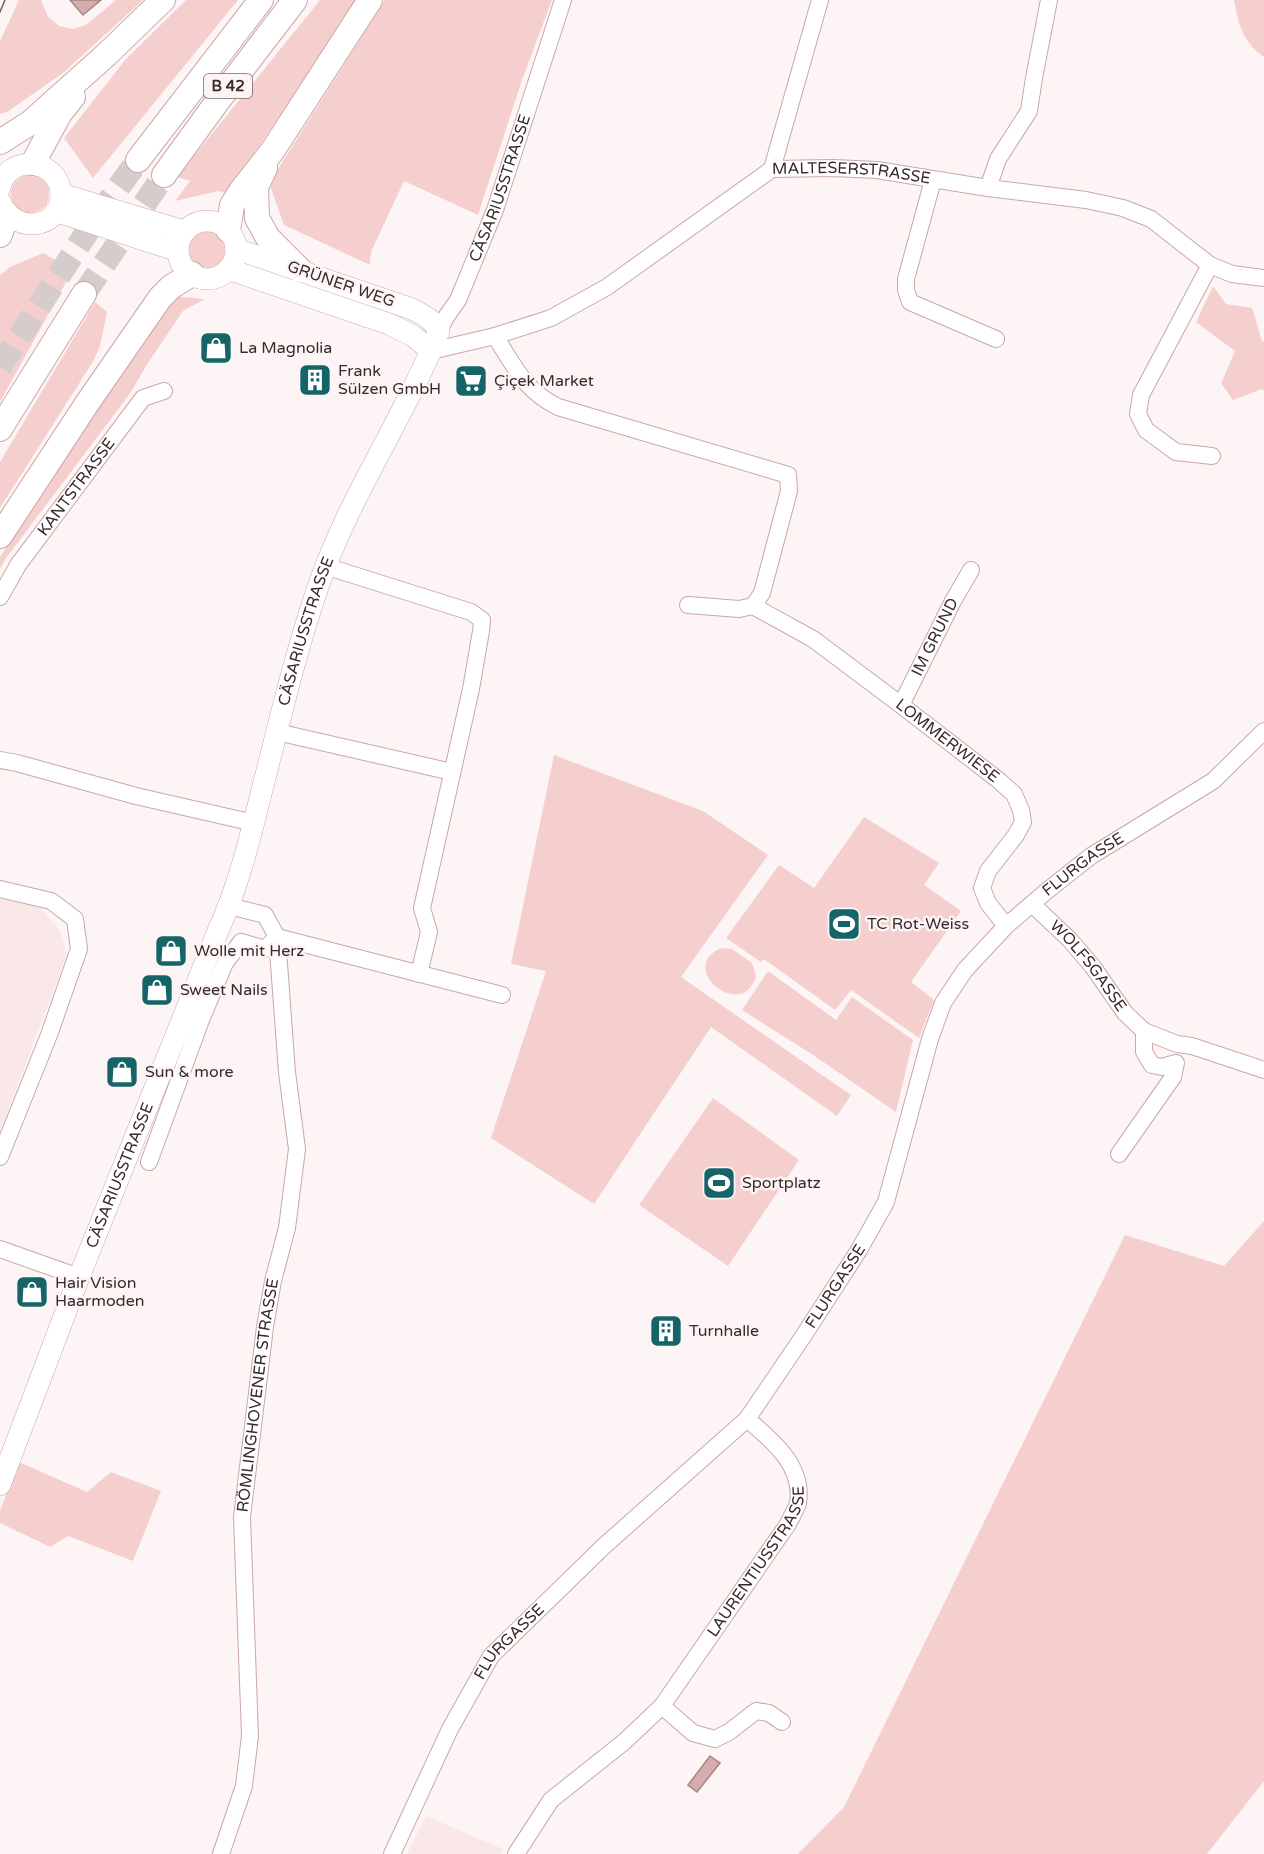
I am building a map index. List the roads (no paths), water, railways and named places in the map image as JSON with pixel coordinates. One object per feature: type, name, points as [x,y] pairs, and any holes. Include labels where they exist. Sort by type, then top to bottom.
[{"type":"highway","points":[[0,141],[30,123],[163,0]]},
{"type":"highway","name":"B 42","points":[[138,160],[261,0]]},
{"type":"highway","name":"B 42","points":[[164,175],[223,93],[295,0]]},
{"type":"highway","points":[[232,239],[232,205],[273,150],[370,0]]},
{"type":"highway","points":[[33,164],[60,113],[106,55]]},
{"type":"highway","points":[[273,150],[256,187],[257,218],[268,238],[300,270]]},
{"type":"highway","points":[[0,536],[160,298],[171,287],[192,274]]},
{"type":"highway","points":[[0,429],[84,294]]},
{"type":"main road","points":[[2,179],[13,168],[22,164],[33,164],[42,166],[55,177],[59,185],[58,202],[49,218],[41,223],[23,224],[2,217]]},
{"type":"main road","points":[[58,202],[181,241],[180,260],[184,268],[192,274],[207,279],[222,274],[232,263],[232,239]]},
{"type":"main road","name":"GRÜNER WEG","points":[[181,241],[195,223],[216,222],[232,239],[300,270],[412,309],[435,323],[439,331]]},
{"type":"main road","name":"GRÜNER WEG","points":[[228,269],[389,324],[413,336],[431,351]]},
{"type":"main road","name":"CÄSARIUSSTRASSE","points":[[0,1485],[79,1277],[229,906],[254,823],[289,682],[325,566],[354,502],[439,331]]},
{"type":"street","name":"CÄSARIUSSTRASSE","points":[[439,331],[458,300],[495,210],[563,0]]},
{"type":"street","points":[[772,169],[820,0]]},
{"type":"street","points":[[988,188],[998,159],[1029,111],[1049,0]]},
{"type":"street","name":"MALTESERSTRASSE","points":[[431,351],[495,336],[551,318],[607,287],[772,169],[877,170],[988,188],[1086,200],[1122,208],[1151,219],[1210,265],[1232,274],[1264,278]]},
{"type":"street","points":[[933,180],[906,279],[906,290],[910,302],[996,339]]},
{"type":"street","points":[[1210,265],[1142,396],[1138,414],[1146,430],[1176,452],[1212,456]]},
{"type":"street","points":[[495,336],[522,378],[534,392],[551,404],[788,475],[789,491],[762,593],[753,606],[739,609],[688,605]]},
{"type":"street","name":"KANTSTRASSE","points":[[0,597],[18,565],[143,398],[164,391]]},
{"type":"street","points":[[325,566],[471,612],[482,620],[471,689],[422,908],[429,932],[418,974]]},
{"type":"street","name":"IM GRUND","points":[[902,705],[953,601],[971,570]]},
{"type":"street","name":"LOMMERWIESE","points":[[753,606],[813,639],[902,705],[1014,794],[1023,822],[1016,836],[988,871],[982,888],[988,903],[1006,926]]},
{"type":"street","name":"FLURGASSE","points":[[392,1854],[450,1729],[491,1656],[604,1546],[747,1419],[802,1338],[859,1250],[886,1202],[930,1039],[943,1003],[965,970],[1006,926],[1091,856],[1213,781],[1264,730]]},
{"type":"street","points":[[277,732],[452,772]]},
{"type":"street","points":[[0,760],[135,796],[254,823]]},
{"type":"street","points":[[0,889],[51,902],[75,919],[79,949],[0,1157]]},
{"type":"street","name":"WOLFSGASSE","points":[[1032,904],[1070,940],[1093,967],[1125,1013],[1144,1031],[1177,1044],[1192,1046],[1264,1070]]},
{"type":"street","points":[[229,906],[265,915],[277,937],[502,995]]},
{"type":"street","points":[[149,1162],[201,1020],[225,963],[241,942],[265,949],[277,937]]},
{"type":"street","name":"RÖMLINGHOVENER STRASSE","points":[[221,1854],[244,1786],[249,1746],[242,1517],[265,1327],[273,1281],[287,1228],[297,1149],[287,1072],[277,937]]},
{"type":"street","points":[[1144,1031],[1144,1052],[1152,1065],[1162,1067],[1176,1063]]},
{"type":"street","points":[[1119,1154],[1173,1077],[1177,1044]]},
{"type":"street","points":[[0,1249],[79,1277]]},
{"type":"street","name":"LAURENTIUSSTRASSE","points":[[516,1854],[551,1800],[624,1742],[662,1706],[788,1524],[798,1504],[798,1486],[794,1470],[784,1454],[747,1419]]},
{"type":"street","points":[[662,1706],[693,1733],[715,1739],[729,1732],[756,1711],[770,1713],[782,1722]]},
{"type":"tunnel","points":[[0,367],[89,229],[138,160]]},
{"type":"tunnel","points":[[84,294],[164,175]]},
{"type":"tram line","points":[[0,12],[5,0]]},
{"type":"place","name":"La Magnolia","points":[[216,348]]},
{"type":"place","name":"Frank Sülzen GmbH","points":[[315,380]]},
{"type":"place","name":"Çiçek Market","points":[[471,381]]},
{"type":"place","name":"TC Rot-Weiss","points":[[844,924]]},
{"type":"place","name":"Wolle mit Herz","points":[[171,951]]},
{"type":"place","name":"Sweet Nails","points":[[157,990]]},
{"type":"place","name":"Sun & more","points":[[122,1072]]},
{"type":"place","name":"Sportplatz","points":[[719,1183]]},
{"type":"place","name":"Hair Vision Haarmoden","points":[[32,1292]]},
{"type":"place","name":"Turnhalle","points":[[666,1331]]}]
